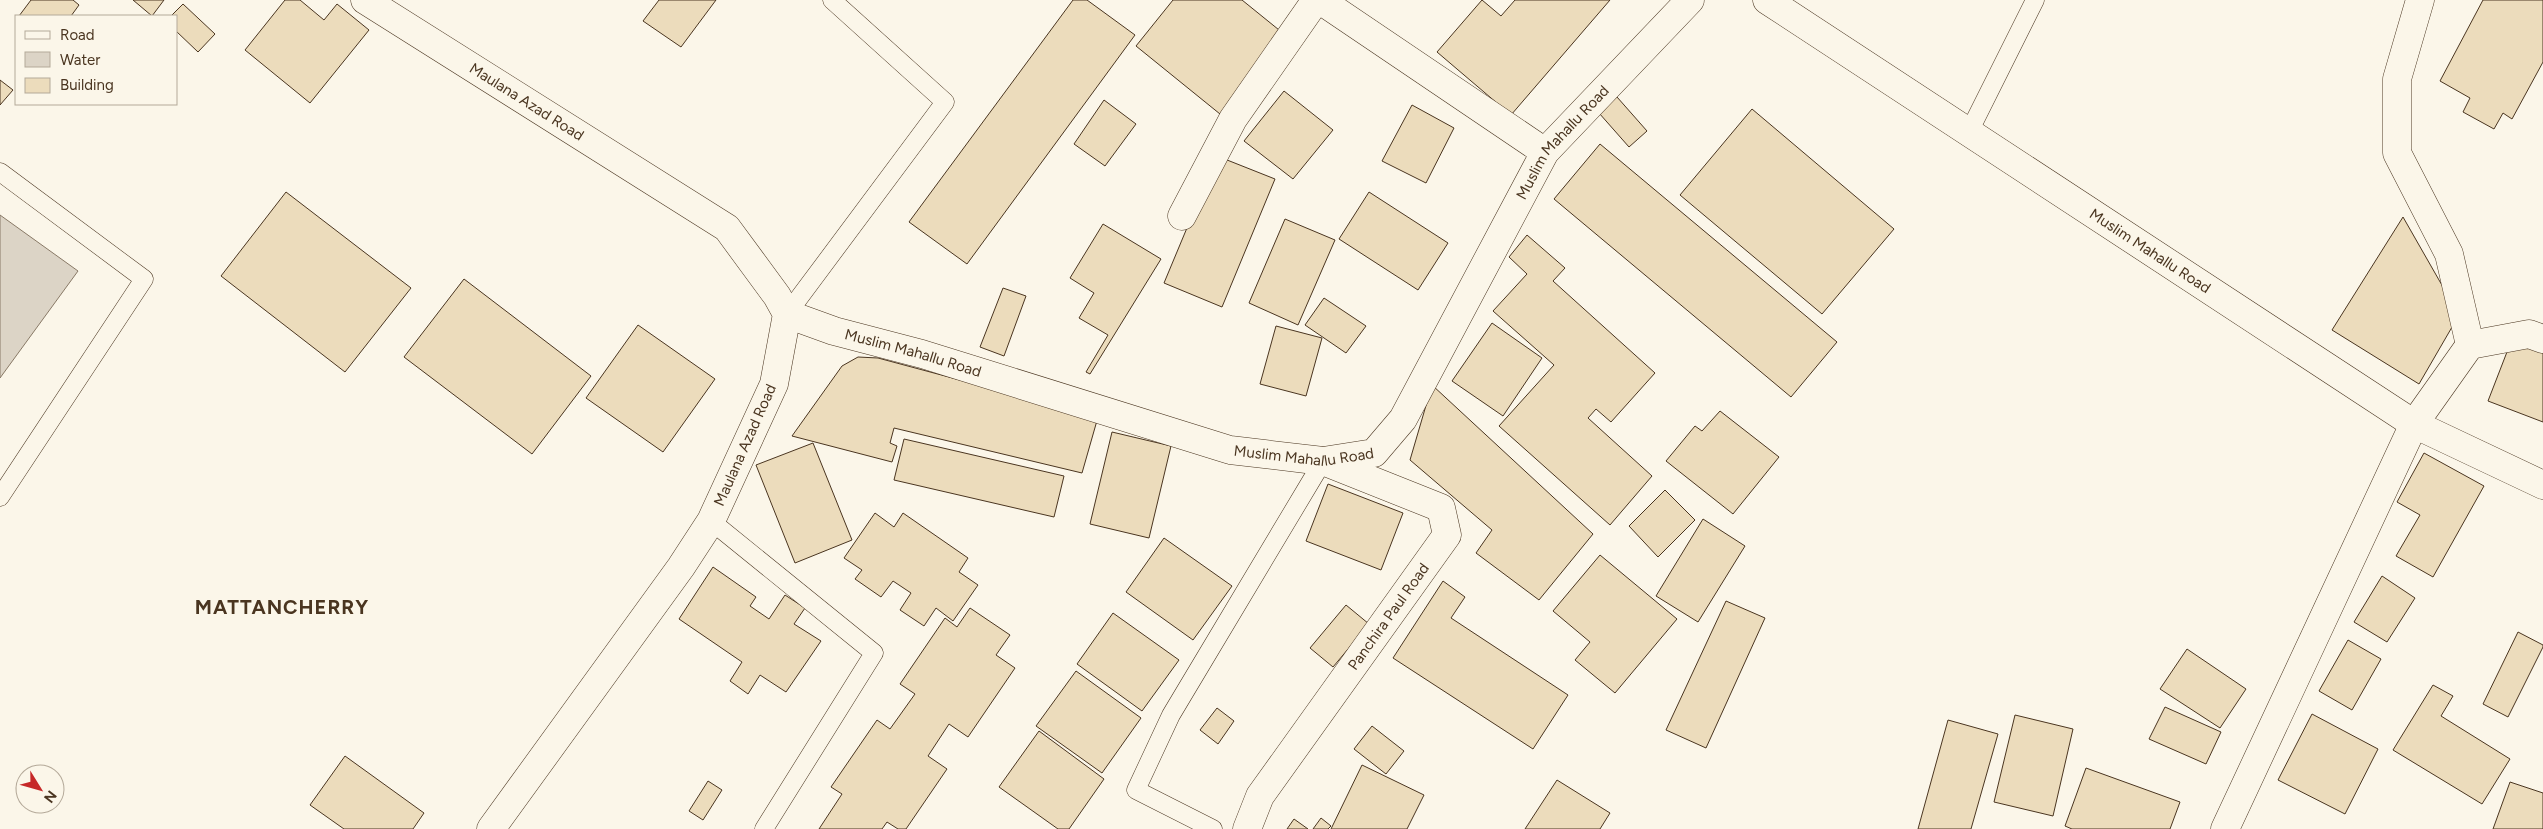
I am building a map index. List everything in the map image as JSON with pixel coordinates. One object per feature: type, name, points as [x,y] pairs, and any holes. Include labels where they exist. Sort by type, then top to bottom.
[{"type":"street","name":"Maulana Azad Road","points":[[365,0],[727,228],[777,296],[787,314],[774,384],[711,521],[681,567],[491,829]]},
{"type":"street","points":[[1182,216],[1233,119],[1316,0]]},
{"type":"street","points":[[1320,0],[1545,152]]},
{"type":"street","name":"Muslim Mahallu Road","points":[[787,314],[834,331],[922,354],[1230,450],[1323,460],[1374,453],[1403,419],[1545,152],[1690,0]]},
{"type":"street","name":"Muslim Mahallu Road","points":[[1766,0],[2414,424],[2543,485]]},
{"type":"street","points":[[2420,0],[2397,79],[2397,153],[2449,254],[2470,345]]},
{"type":"street","points":[[2225,829],[2414,424],[2470,345],[2529,334],[2543,339]]},
{"type":"street","name":"Panchira Paul Road","points":[[1247,829],[1260,796],[1447,535],[1441,508],[1323,460]]},
{"type":"lane","points":[[787,314],[945,102],[832,0]]},
{"type":"lane","points":[[1968,132],[2035,0]]},
{"type":"lane","points":[[0,172],[144,279],[0,497]]},
{"type":"lane","points":[[1213,829],[1136,790],[1171,715],[1323,460]]},
{"type":"lane","points":[[711,521],[874,653],[764,829]]},
{"type":"water","points":[[0,215],[78,271],[0,378]]},
{"type":"building","points":[[31,0],[73,0],[79,5],[72,15],[20,15]]},
{"type":"building","points":[[133,0],[164,0],[151,15]]},
{"type":"building","points":[[285,0],[300,0],[324,20],[337,4],[369,30],[310,103],[245,50]]},
{"type":"building","points":[[659,0],[716,0],[681,47],[643,21]]},
{"type":"building","points":[[1073,0],[1087,0],[1135,35],[967,264],[909,222]]},
{"type":"building","points":[[1173,0],[1242,0],[1284,34],[1220,114],[1136,46]]},
{"type":"building","points":[[1482,0],[1501,16],[1515,0],[1610,0],[1511,115],[1437,52]]},
{"type":"building","points":[[2483,0],[2543,0],[2543,62],[2512,119],[2503,113],[2494,129],[2463,112],[2470,98],[2440,81]]},
{"type":"building","points":[[183,4],[215,34],[198,52],[178,33],[178,15],[172,15]]},
{"type":"building","points":[[0,80],[13,90],[0,105]]},
{"type":"building","points":[[1284,91],[1333,130],[1293,179],[1244,141]]},
{"type":"building","points":[[1617,97],[1647,131],[1629,147],[1599,113]]},
{"type":"building","points":[[1104,100],[1136,124],[1105,166],[1074,144]]},
{"type":"building","points":[[1412,105],[1454,128],[1426,183],[1382,161]]},
{"type":"building","points":[[1752,109],[1894,229],[1822,314],[1680,195]]},
{"type":"building","points":[[1600,144],[1837,342],[1791,397],[1554,199]]},
{"type":"building","points":[[1217,156],[1275,179],[1222,307],[1164,283]]},
{"type":"building","points":[[286,192],[411,288],[345,372],[221,276]]},
{"type":"building","points":[[1369,192],[1448,243],[1418,290],[1339,239]]},
{"type":"building","points":[[2403,217],[2459,315],[2419,384],[2332,330]]},
{"type":"building","points":[[1285,219],[1335,240],[1298,325],[1249,303]]},
{"type":"building","points":[[1103,224],[1161,259],[1090,374],[1086,372],[1108,335],[1079,318],[1094,293],[1070,278]]},
{"type":"building","points":[[1527,235],[1565,268],[1553,281],[1655,373],[1611,422],[1596,409],[1588,418],[1652,476],[1610,525],[1499,426],[1554,365],[1493,311],[1527,274],[1509,257]]},
{"type":"building","points":[[464,279],[591,376],[532,454],[404,357]]},
{"type":"building","points":[[1003,288],[1026,296],[1004,356],[980,347]]},
{"type":"building","points":[[1324,298],[1366,326],[1346,353],[1305,325]]},
{"type":"building","points":[[1492,323],[1542,358],[1503,416],[1452,381]]},
{"type":"building","points":[[638,325],[715,379],[663,452],[586,398]]},
{"type":"building","points":[[1276,326],[1322,338],[1306,396],[1260,384]]},
{"type":"building","points":[[2512,339],[2543,351],[2543,422],[2488,401]]},
{"type":"building","points":[[858,357],[878,358],[1098,417],[1082,473],[894,428],[890,443],[897,446],[892,462],[792,436],[842,366]]},
{"type":"building","points":[[1432,385],[1593,534],[1539,600],[1476,553],[1492,530],[1410,460]]},
{"type":"building","points":[[1720,411],[1779,457],[1733,514],[1666,461],[1695,426],[1702,431]]},
{"type":"building","points":[[1112,432],[1171,446],[1149,538],[1090,524]]},
{"type":"building","points":[[904,439],[1064,476],[1054,517],[894,480]]},
{"type":"building","points":[[813,443],[852,540],[795,563],[756,465]]},
{"type":"building","points":[[2424,453],[2484,486],[2433,577],[2396,556],[2420,515],[2397,502]]},
{"type":"building","points":[[1328,484],[1403,513],[1381,570],[1306,541]]},
{"type":"building","points":[[1665,490],[1695,520],[1658,557],[1629,526]]},
{"type":"building","points":[[875,513],[894,527],[903,513],[968,558],[959,572],[978,585],[953,621],[936,608],[924,626],[900,610],[911,593],[893,581],[881,597],[855,579],[862,570],[844,558]]},
{"type":"building","points":[[1703,519],[1745,546],[1698,622],[1656,596]]},
{"type":"building","points":[[1164,538],[1232,586],[1193,640],[1126,592]]},
{"type":"building","points":[[1600,555],[1677,619],[1615,693],[1575,660],[1590,642],[1553,611]]},
{"type":"building","points":[[713,567],[756,597],[750,606],[769,619],[785,595],[805,608],[794,624],[821,641],[786,692],[760,675],[748,694],[730,681],[742,662],[679,619]]},
{"type":"building","points":[[2382,576],[2415,598],[2387,642],[2354,622]]},
{"type":"building","points":[[1443,581],[1465,597],[1451,618],[1568,695],[1533,749],[1393,658]]},
{"type":"building","points":[[1726,601],[1765,618],[1706,748],[1666,730]]},
{"type":"building","points":[[1346,605],[1369,624],[1333,667],[1310,648]]},
{"type":"building","points":[[970,608],[1010,635],[996,655],[1015,668],[968,737],[949,724],[928,756],[947,769],[906,829],[898,829],[887,822],[882,829],[819,829],[842,794],[831,787],[877,720],[890,729],[915,694],[900,684],[945,618],[957,627]]},
{"type":"building","points":[[1113,613],[1179,660],[1142,711],[1077,664]]},
{"type":"building","points":[[2518,632],[2543,645],[2543,647],[2508,717],[2483,704]]},
{"type":"building","points":[[2348,640],[2381,659],[2352,710],[2319,691]]},
{"type":"building","points":[[2187,649],[2246,689],[2220,728],[2160,689]]},
{"type":"building","points":[[1076,671],[1141,718],[1102,773],[1036,726]]},
{"type":"building","points":[[2433,685],[2453,696],[2441,716],[2510,759],[2482,804],[2393,750]]},
{"type":"building","points":[[2165,707],[2221,732],[2206,764],[2149,739]]},
{"type":"building","points":[[1217,708],[1234,721],[1218,744],[1200,730]]},
{"type":"building","points":[[2312,714],[2378,749],[2345,814],[2278,780]]},
{"type":"building","points":[[2015,715],[2073,729],[2053,816],[1994,802]]},
{"type":"building","points":[[1948,720],[1998,734],[1971,829],[1918,829]]},
{"type":"building","points":[[1372,726],[1404,751],[1386,774],[1354,749]]},
{"type":"building","points":[[1039,731],[1104,779],[1069,829],[1058,829],[999,787]]},
{"type":"building","points":[[345,756],[424,813],[413,829],[344,829],[310,805]]},
{"type":"building","points":[[1362,765],[1424,795],[1407,829],[1331,829]]},
{"type":"building","points":[[2086,768],[2180,802],[2170,829],[2072,829],[2065,826]]},
{"type":"building","points":[[1557,780],[1610,813],[1600,829],[1525,829]]},
{"type":"building","points":[[708,781],[722,790],[703,820],[689,811]]},
{"type":"building","points":[[2510,782],[2543,793],[2543,829],[2493,829]]},
{"type":"building","points":[[1321,818],[1331,826],[1328,829],[1313,829]]},
{"type":"building","points":[[1294,819],[1308,829],[1287,829]]},
{"type":"district","name":"MATTANCHERRY","points":[[282,607]]}]
